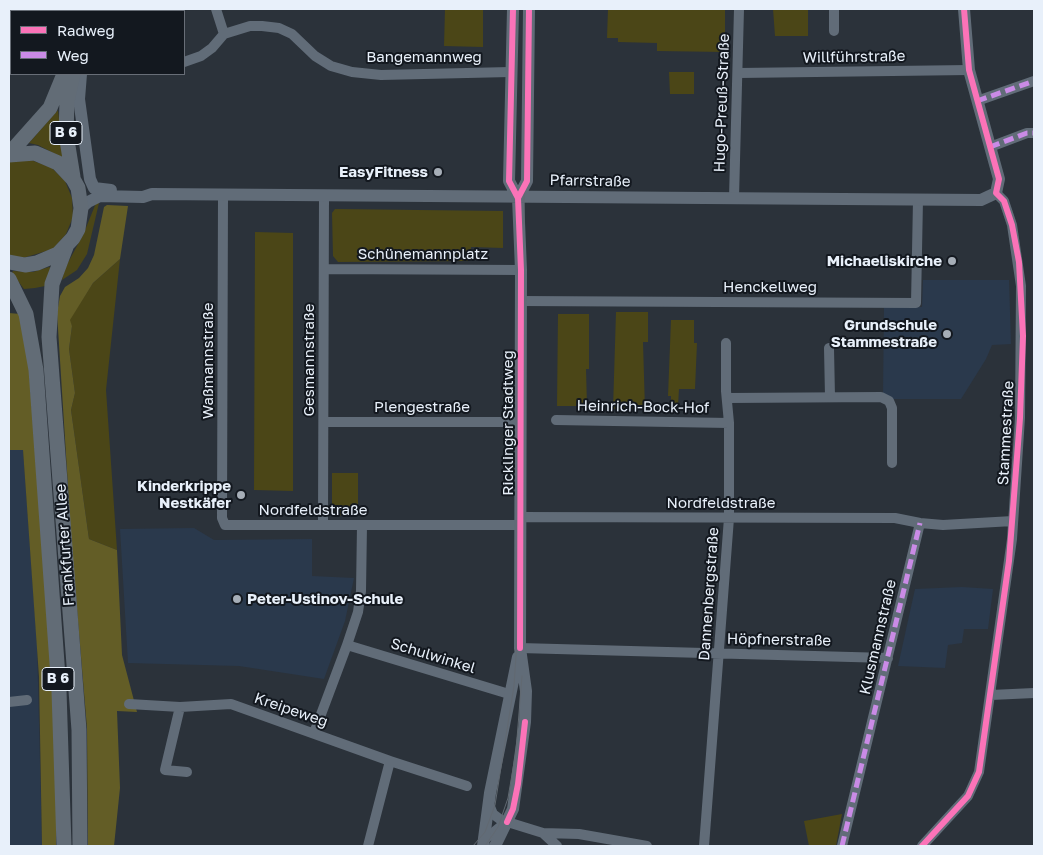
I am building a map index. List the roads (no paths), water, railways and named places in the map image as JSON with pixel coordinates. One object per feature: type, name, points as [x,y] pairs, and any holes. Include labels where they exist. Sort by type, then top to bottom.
[{"type":"main road","name":"B 6","points":[[9,154],[50,108],[64,75]]},
{"type":"main road","name":"B 6","points":[[9,262],[25,265],[37,264],[58,254],[66,247],[78,229],[81,208],[80,198],[73,179],[66,125],[67,101],[80,75]]},
{"type":"main road","name":"B 6","points":[[9,154],[39,154],[58,163],[73,179]]},
{"type":"main road","name":"Frankfurter Allee","points":[[66,247],[52,284],[50,337],[78,730],[80,846]]},
{"type":"main road","name":"Frankfurter Allee","points":[[9,279],[26,314],[36,370],[60,701],[64,846]]},
{"type":"street","points":[[216,9],[224,34]]},
{"type":"street","name":"Ricklinger Stadtweg","points":[[487,844],[507,822],[513,809],[526,722],[526,691],[520,648],[521,270],[518,198],[509,181],[510,72],[513,9]]},
{"type":"street","name":"Ricklinger Stadtweg","points":[[518,198],[527,181],[529,9]]},
{"type":"street","name":"Hugo-Preuß-Straße","points":[[734,198],[739,73],[739,9]]},
{"type":"street","points":[[834,9],[834,30]]},
{"type":"street","points":[[964,9],[969,70],[976,101],[1000,179],[996,193]]},
{"type":"street","name":"Bangemannweg","points":[[185,62],[201,56],[212,48],[224,34],[250,26],[279,28],[292,34],[315,56],[331,66],[352,72],[381,75],[510,72]]},
{"type":"street","name":"Willführstraße","points":[[739,73],[969,70]]},
{"type":"street","name":"Pfarrstraße","points":[[80,75],[79,99],[91,185],[99,190],[142,190],[152,194]]},
{"type":"street","points":[[976,101],[1034,81]]},
{"type":"street","points":[[990,147],[1027,133],[1034,133]]},
{"type":"street","name":"Pfarrstraße","points":[[81,208],[100,196],[143,197],[152,194],[981,200],[996,193]]},
{"type":"street","name":"Stammestraße","points":[[922,846],[968,796],[974,785],[981,763],[1012,521],[1020,418],[1021,286],[1012,225],[1004,201],[996,193]]},
{"type":"street","name":"Waßmannstraße","points":[[223,195],[222,518],[225,526]]},
{"type":"street","name":"Gesmannstraße","points":[[323,525],[324,196]]},
{"type":"street","name":"Henckellweg","points":[[520,301],[916,303],[918,200]]},
{"type":"street","name":"Schünemannplatz","points":[[324,269],[521,270]]},
{"type":"street","name":"Dannenbergstraße","points":[[704,846],[730,518],[726,343]]},
{"type":"street","points":[[829,348],[830,398]]},
{"type":"street","points":[[728,398],[881,397],[889,401],[892,408],[892,463]]},
{"type":"street","name":"Heinrich-Bock-Hof","points":[[556,420],[729,423]]},
{"type":"street","name":"Plengestraße","points":[[324,422],[521,422]]},
{"type":"street","name":"Nordfeldstraße","points":[[225,526],[730,518],[895,518],[920,523]]},
{"type":"street","points":[[920,523],[943,525],[1012,521]]},
{"type":"street","name":"Klusmannstraße","points":[[842,846],[920,523]]},
{"type":"street","points":[[314,733],[358,612],[363,566],[362,525]]},
{"type":"street","name":"Schulwinkel","points":[[347,645],[509,694]]},
{"type":"street","name":"Ricklinger Stadtweg","points":[[487,844],[489,804],[509,694],[520,648]]},
{"type":"street","name":"Höpfnerstraße","points":[[520,648],[888,658]]},
{"type":"street","points":[[991,695],[1034,694]]},
{"type":"street","points":[[9,702],[28,700]]},
{"type":"street","name":"Kreipeweg","points":[[129,704],[180,707],[231,704],[390,761],[467,786]]},
{"type":"street","points":[[180,707],[165,770],[188,772]]},
{"type":"street","points":[[368,846],[390,761]]},
{"type":"street","points":[[489,804],[493,814],[507,822],[543,833],[579,834],[647,846]]},
{"type":"street","points":[[543,833],[557,846]]},
{"type":"tram line","points":[[473,846],[485,832],[495,805],[514,686],[517,640],[519,270],[514,170],[515,47],[518,9]]},
{"type":"tram line","points":[[524,224],[525,14]]},
{"type":"tram line","points":[[485,846],[498,827],[508,798],[516,751],[522,676]]},
{"type":"place","name":"EasyFitness","points":[[438,172]]},
{"type":"place","name":"Michaeliskirche","points":[[952,261]]},
{"type":"place","name":"Grundschule Stammestraße","points":[[947,334]]},
{"type":"place","name":"Kinderkrippe Nestkäfer","points":[[241,495]]},
{"type":"place","name":"Peter-Ustinov-Schule","points":[[237,599]]}]
